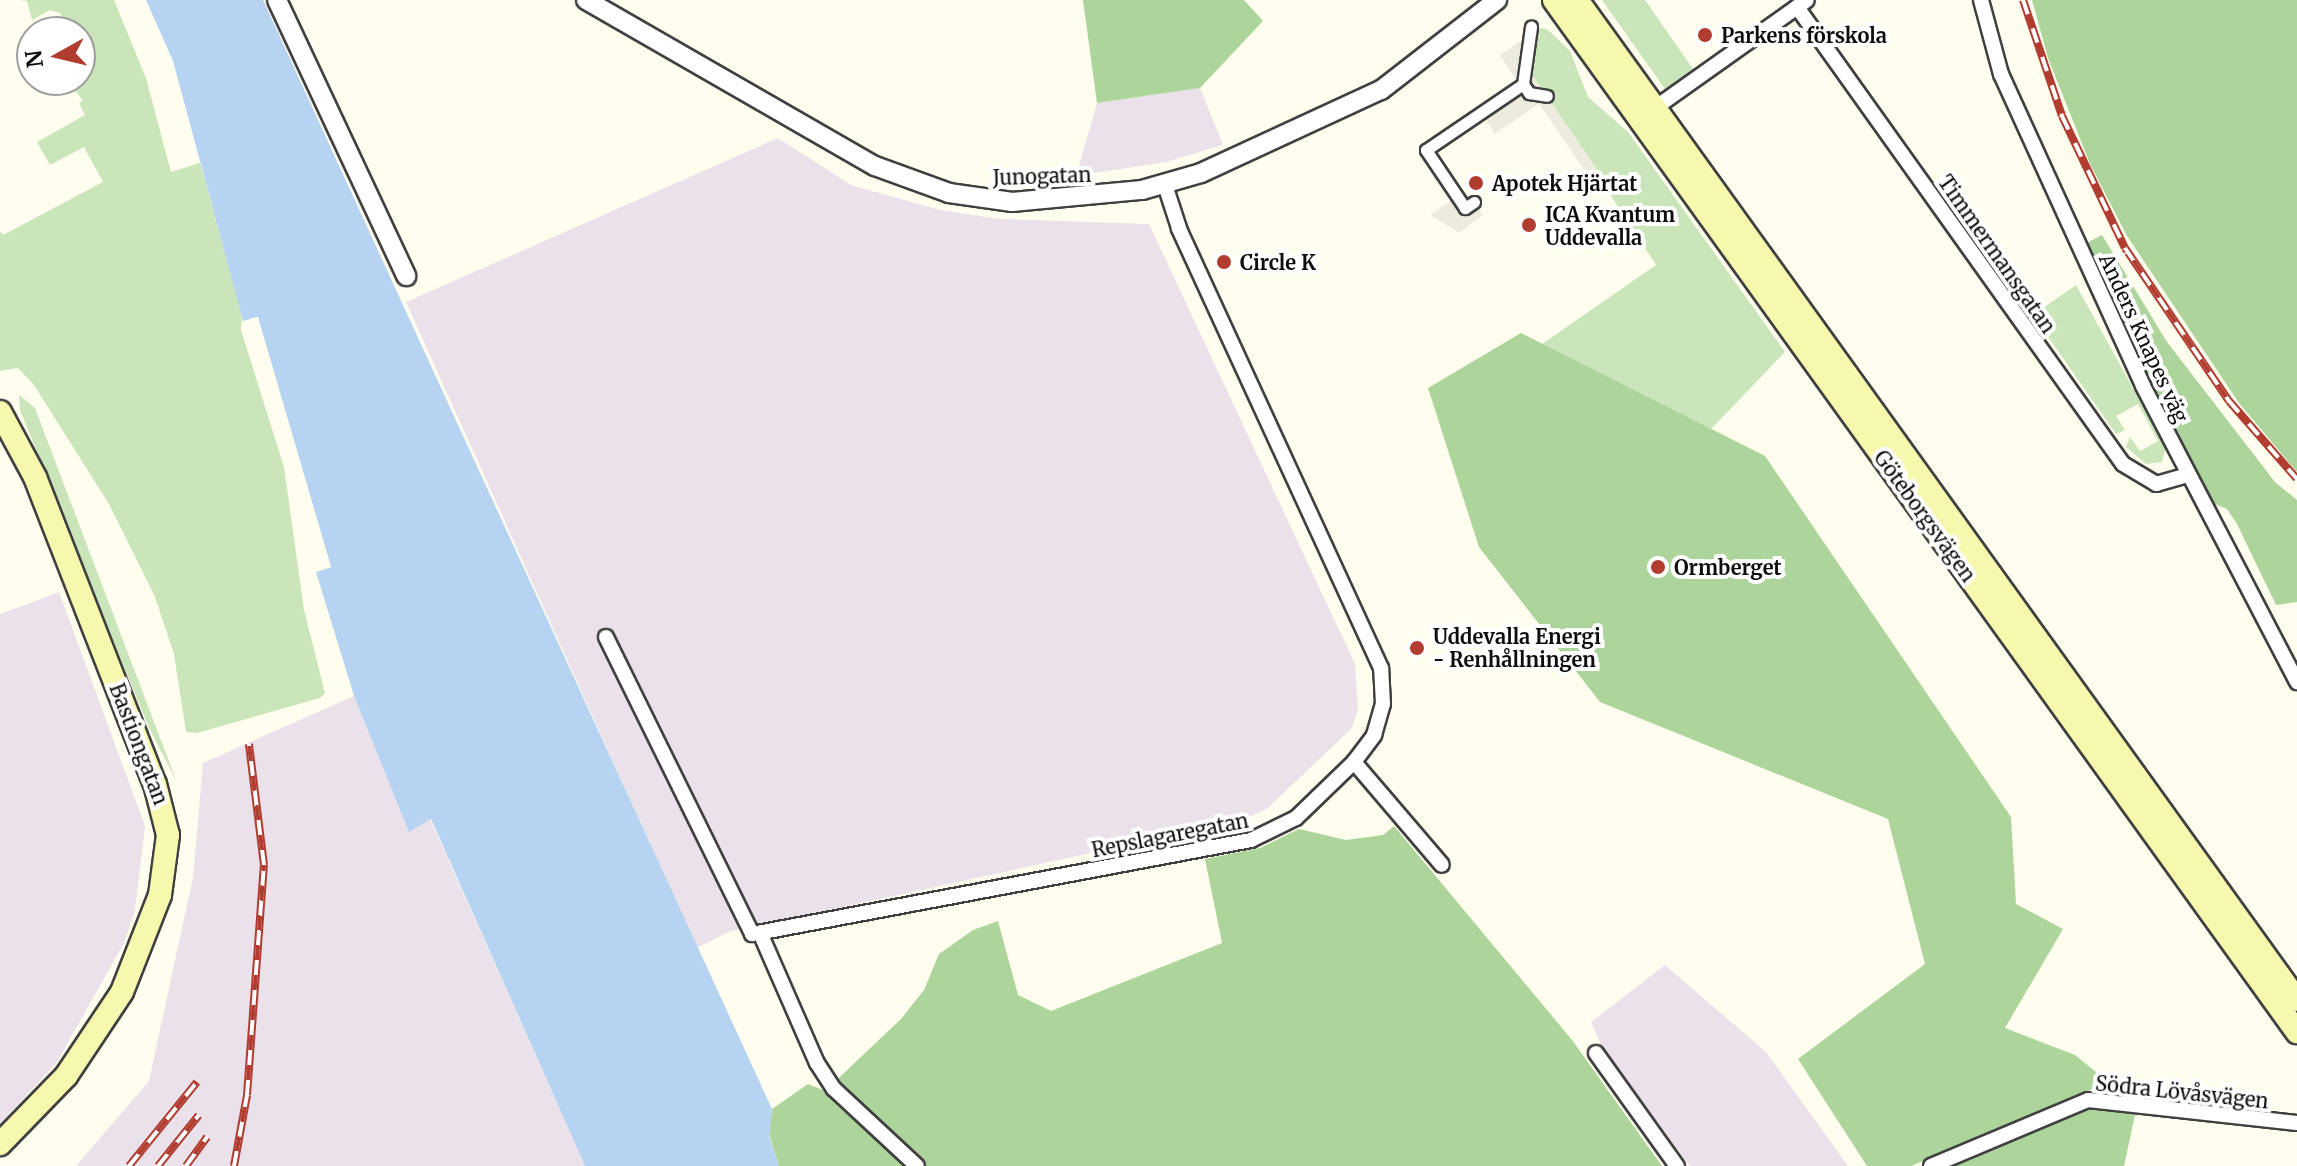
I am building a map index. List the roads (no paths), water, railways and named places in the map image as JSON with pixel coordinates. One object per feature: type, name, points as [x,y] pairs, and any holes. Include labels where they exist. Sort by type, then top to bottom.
[{"type":"main road","name":"Göteborgsvägen","points":[[1554,0],[2297,1032]]},
{"type":"main road","name":"Göteborgsvägen","points":[[1577,0],[2297,1000]]},
{"type":"main road","name":"Bastiongatan","points":[[0,412],[41,491],[155,784],[168,835],[160,895],[122,992],[66,1076],[0,1144]]},
{"type":"street","points":[[277,0],[406,276]]},
{"type":"street","name":"Junogatan","points":[[586,0],[875,166],[929,187],[1012,202],[1165,185],[1359,103],[1412,69],[1497,0]]},
{"type":"street","name":"Anders Knapes väg","points":[[1981,0],[2011,96],[2188,475],[2297,682]]},
{"type":"street","points":[[1655,108],[1802,3]]},
{"type":"street","name":"Timmermansgatan","points":[[1802,3],[2123,464],[2156,484],[2188,475]]},
{"type":"street","points":[[1531,27],[1523,84],[1529,93],[1547,96]]},
{"type":"street","points":[[1474,202],[1465,208],[1426,150],[1523,84]]},
{"type":"street","name":"Repslagaregatan","points":[[761,935],[1251,840],[1296,818],[1354,762],[1374,735],[1381,714],[1378,659],[1179,228],[1165,185]]},
{"type":"street","points":[[606,637],[746,929],[761,935],[817,1063],[850,1107],[917,1166]]},
{"type":"street","points":[[1354,762],[1442,865]]},
{"type":"street","points":[[1596,1053],[1677,1166]]},
{"type":"street","name":"Södra Lövåsvägen","points":[[1931,1166],[2088,1100],[2297,1123]]},
{"type":"water","points":[[146,0],[263,0],[772,1109],[769,1137],[779,1166],[585,1166],[431,819],[409,832],[354,696],[316,572],[331,567],[258,317],[243,321],[173,61]]},
{"type":"railway","points":[[2023,0],[2062,116],[2125,248],[2229,401],[2297,479]]},
{"type":"railway","points":[[234,1166],[247,1095],[264,865],[249,744]]},
{"type":"railway","points":[[129,1166],[197,1082]]},
{"type":"railway","points":[[158,1166],[199,1115]]},
{"type":"railway","points":[[186,1166],[207,1137]]},
{"type":"place","name":"Parkens förskola","points":[[1705,35]]},
{"type":"place","name":"Apotek Hjärtat","points":[[1476,183]]},
{"type":"place","name":"ICA Kvantum Uddevalla","points":[[1529,225]]},
{"type":"place","name":"Circle K","points":[[1224,262]]},
{"type":"place","name":"Ormberget","points":[[1658,567]]},
{"type":"place","name":"Uddevalla Energi - Renhållningen","points":[[1417,648]]}]
